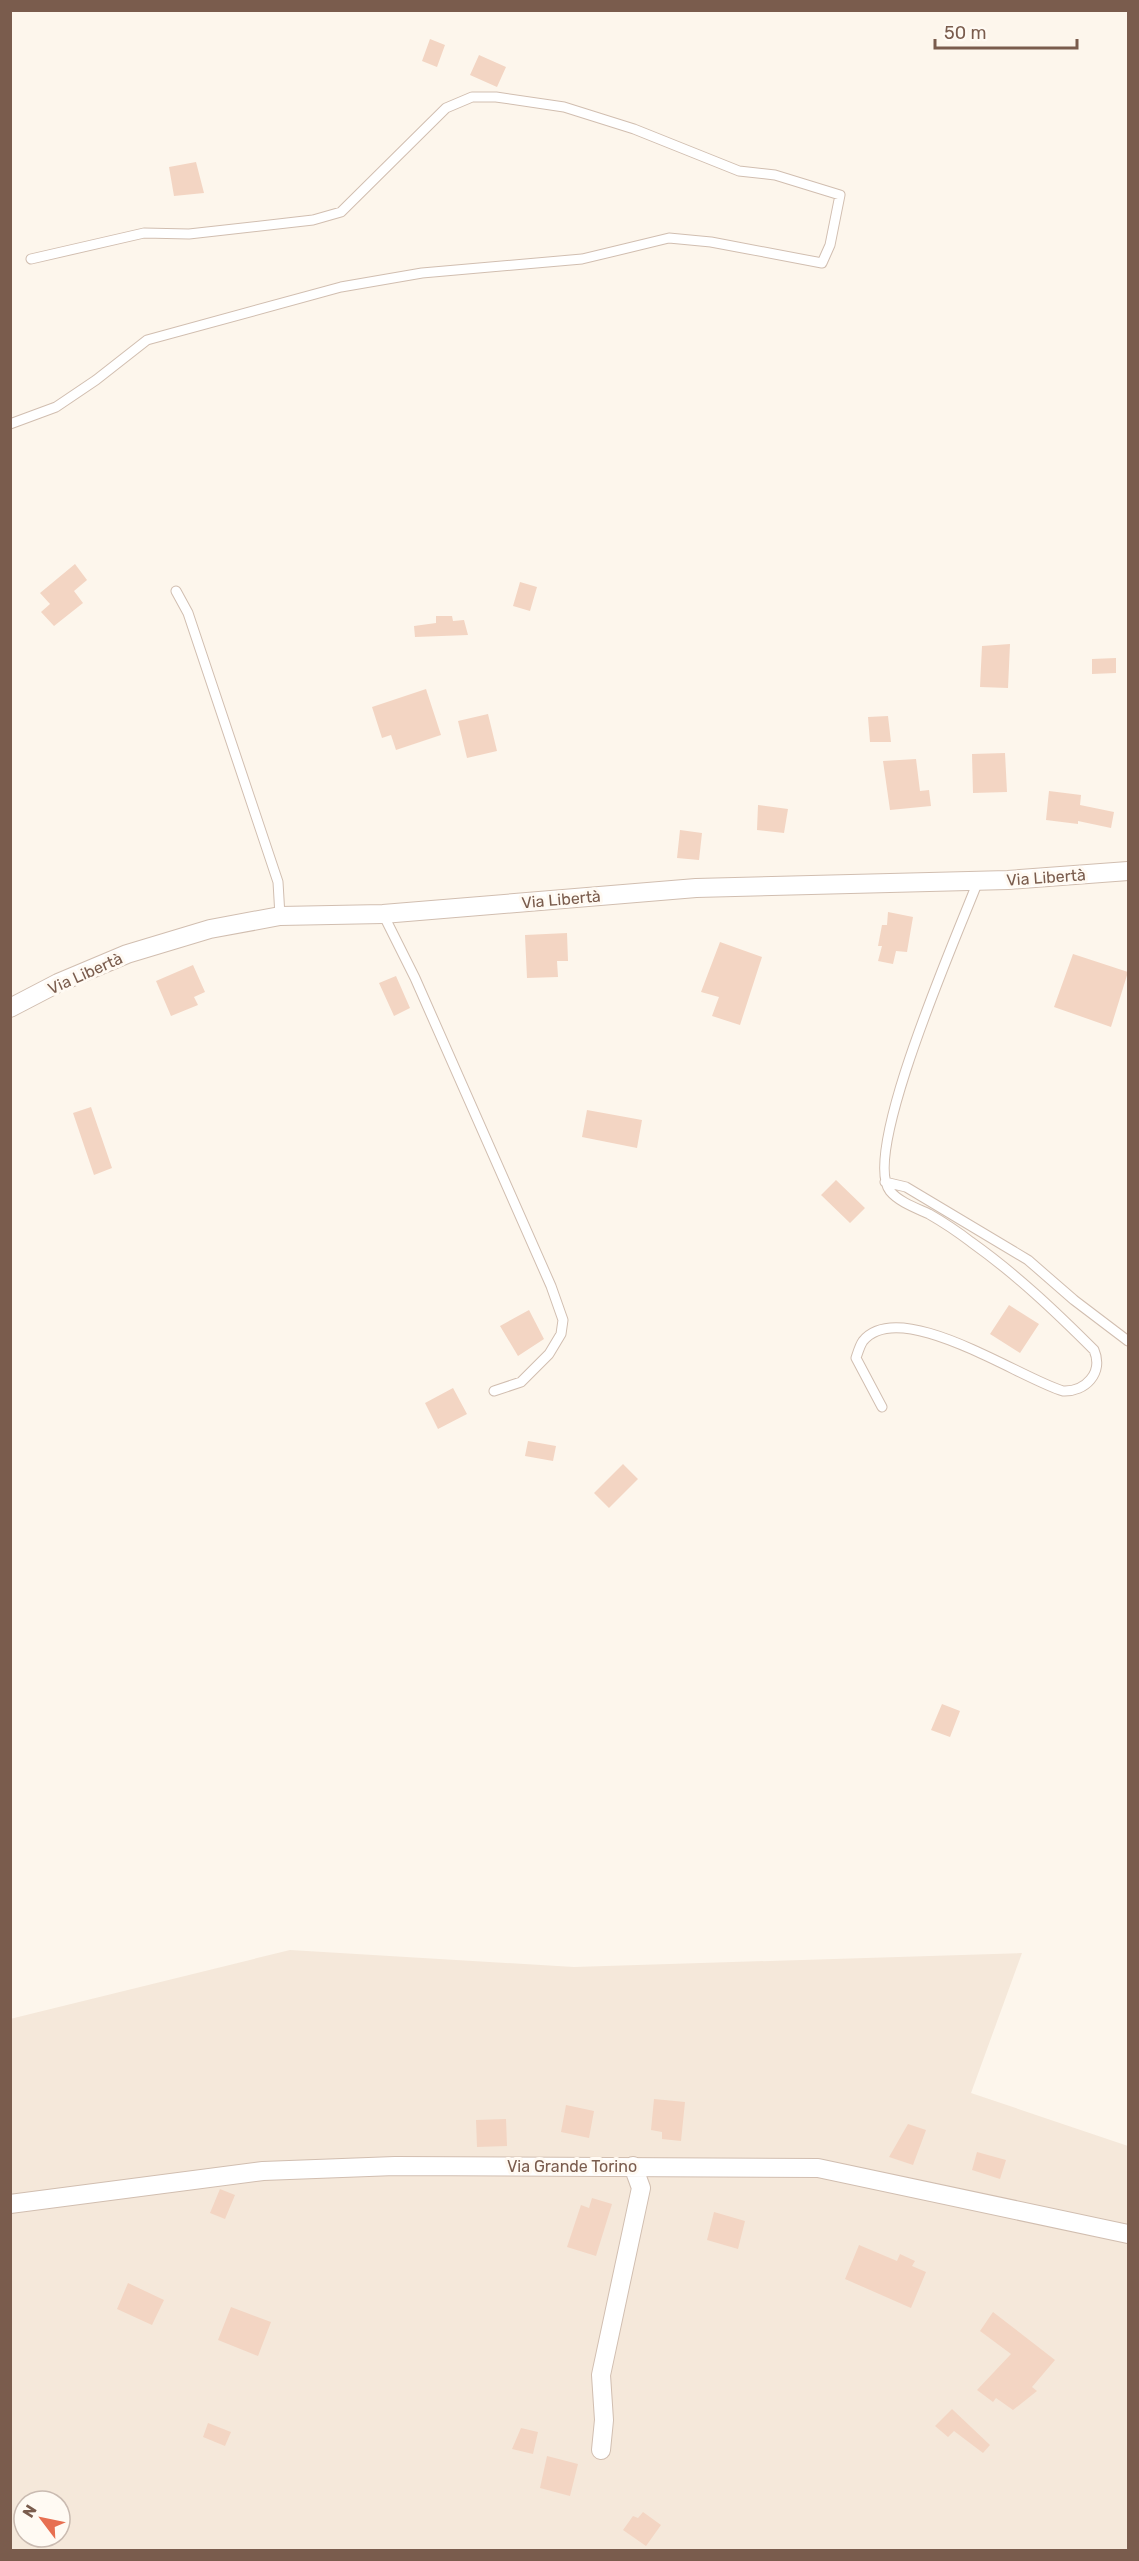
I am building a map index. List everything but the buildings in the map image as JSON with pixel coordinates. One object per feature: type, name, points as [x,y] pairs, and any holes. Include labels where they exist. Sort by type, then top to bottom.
[{"type":"street","name":"Via Libertà","points":[[10,1008],[58,982],[127,954],[210,929],[280,916],[383,914],[696,888],[978,881],[1128,871]]},
{"type":"street","name":"Via Grande Torino","points":[[10,2204],[263,2171],[394,2166],[818,2168],[1128,2234]]},
{"type":"street","points":[[601,2450],[604,2420],[601,2375],[641,2188],[633,2166]]},
{"type":"lane","points":[[10,424],[56,407],[96,380],[147,340],[341,287],[422,273],[582,259],[669,238],[711,242],[822,263],[830,245],[840,195],[775,176],[739,171],[634,129],[564,107],[496,97],[472,97],[446,108],[341,212],[313,220],[189,234],[144,233],[30,259]]},
{"type":"lane","points":[[176,591],[188,613],[278,882],[280,916]]},
{"type":"lane","points":[[882,1407],[856,1358],[862,1342],[872,1332],[880,1330],[906,1329],[934,1334],[985,1355],[1049,1387],[1063,1391],[1075,1392],[1088,1384],[1098,1360],[1094,1350],[1047,1303],[1009,1270],[940,1222],[900,1199],[885,1182],[883,1158],[927,1005],[978,881]]},
{"type":"lane","points":[[383,914],[415,978],[551,1286],[563,1320],[561,1334],[549,1354],[521,1382],[495,1391]]},
{"type":"lane","points":[[885,1182],[906,1186],[1028,1260],[1074,1300],[1128,1341]]},
{"type":"shaded area","points":[[290,1950],[574,1967],[1022,1953],[971,2093],[1128,2146],[1128,2550],[11,2550],[10,2019]]}]
